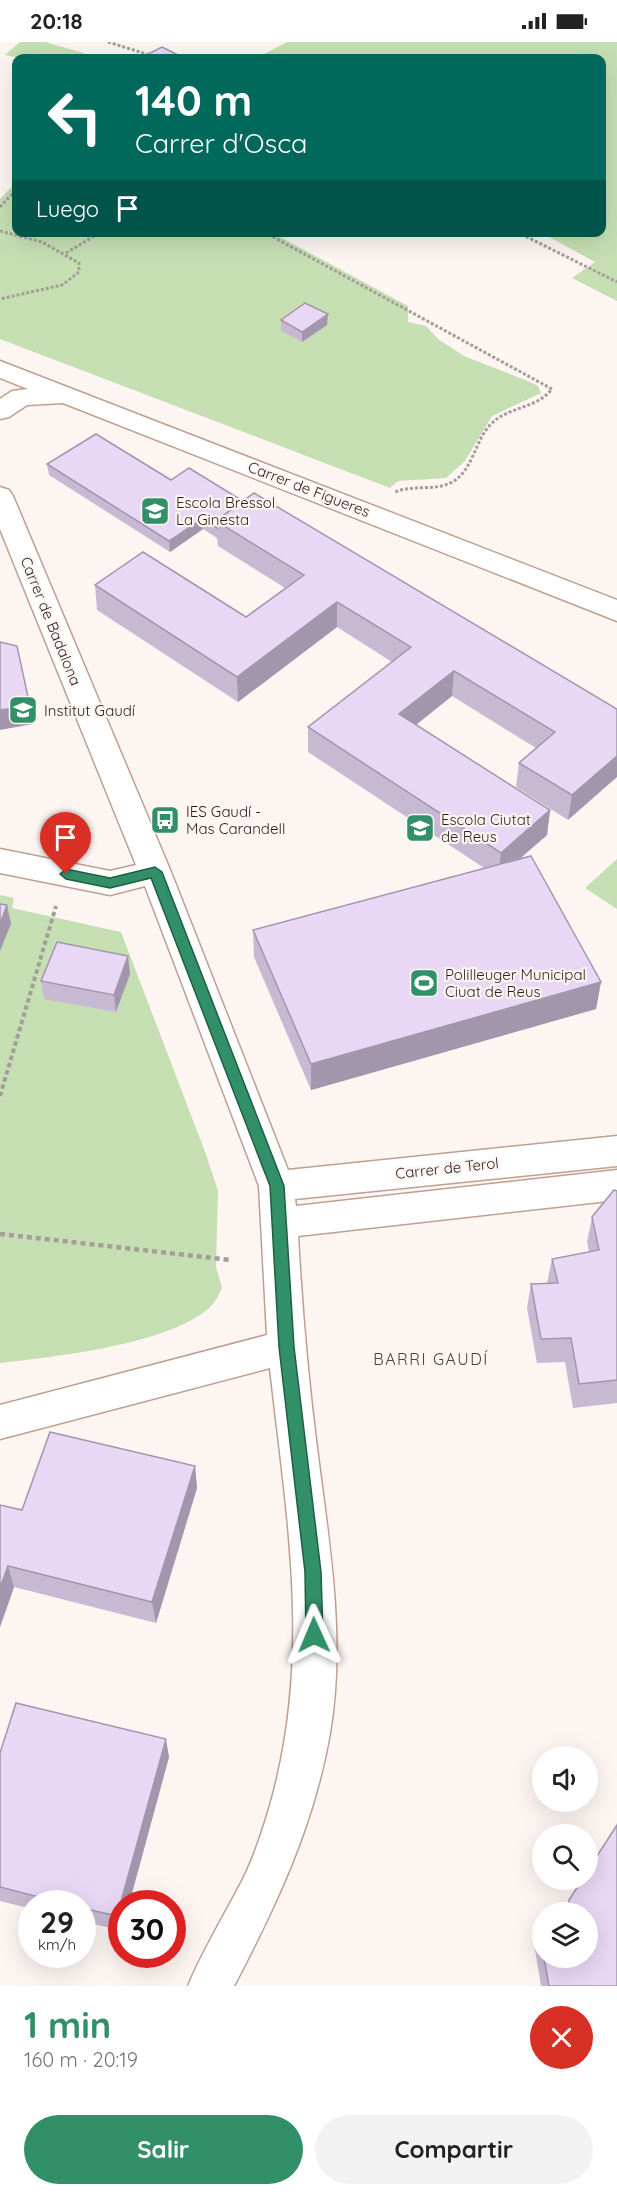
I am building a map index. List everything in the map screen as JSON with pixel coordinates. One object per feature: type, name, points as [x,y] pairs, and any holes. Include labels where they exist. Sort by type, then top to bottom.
[{"type":"street","name":"Carrer de Figueres","points":[[0,369],[617,611]]},
{"type":"street","points":[[0,411],[21,397],[47,396],[78,399]]},
{"type":"street","name":"Carrer de Badalona","points":[[0,496],[155,872],[277,1186],[281,1224],[286,1347],[313,1572],[315,1656],[309,1732],[290,1810],[261,1890],[210,1986]]},
{"type":"street","points":[[0,861],[110,883],[155,872]]},
{"type":"street","name":"Carrer de Terol","points":[[277,1186],[617,1151]]},
{"type":"street","points":[[281,1224],[617,1185]]},
{"type":"street","points":[[0,1422],[286,1347]]},
{"type":"path","points":[[108,42],[146,54]]},
{"type":"path","points":[[0,207],[12,194]]},
{"type":"path","points":[[0,299],[63,286],[72,281],[81,268],[79,263],[66,253],[29,237]]},
{"type":"path","points":[[66,253],[91,237]]},
{"type":"path","points":[[273,237],[552,389],[531,408],[494,421],[473,453],[464,472],[450,484],[411,486],[389,496]]},
{"type":"path","points":[[527,237],[617,282]]},
{"type":"path","points":[[0,1095],[58,900]]},
{"type":"path","points":[[0,1234],[231,1260]]},
{"type":"green space","points":[[20,42],[45,42],[84,53],[12,54],[12,56],[5,55]]},
{"type":"green space","points":[[287,42],[617,42],[617,301],[572,278],[595,262],[549,237],[606,237],[606,54],[264,54]]},
{"type":"green space","points":[[12,186],[12,237],[280,237],[408,306],[408,322],[426,326],[438,339],[464,356],[530,382],[538,386],[541,393],[492,416],[465,461],[446,478],[398,481],[390,488],[0,339],[0,199]]},
{"type":"green space","points":[[617,859],[617,909],[585,888]]},
{"type":"green space","points":[[0,895],[14,898],[12,908],[121,932],[218,1191],[216,1267],[222,1288],[213,1304],[196,1318],[143,1339],[81,1352],[0,1363]]},
{"type":"building","points":[[162,47],[176,54],[148,54]]},
{"type":"building","points":[[305,303],[328,314],[302,332],[281,320]]},
{"type":"building","points":[[96,434],[171,480],[189,468],[243,501],[216,521],[217,528],[202,519],[169,541],[47,464]]},
{"type":"building","points":[[254,493],[617,709],[617,756],[572,795],[519,763],[555,732],[454,671],[399,714],[550,810],[501,853],[308,727],[411,647],[337,602],[237,677],[95,585],[143,552],[246,617],[304,575],[216,521]]},
{"type":"building","points":[[0,642],[17,646],[30,706],[0,710]]},
{"type":"building","name":"Polilleuger Municipal Ciuat de Reus","points":[[531,856],[601,982],[311,1064],[253,930]]},
{"type":"building","points":[[0,904],[7,905],[0,924]]},
{"type":"building","points":[[57,942],[128,956],[114,995],[41,981]]},
{"type":"building","points":[[614,1190],[617,1191],[617,1380],[579,1384],[571,1338],[541,1339],[531,1284],[558,1283],[552,1259],[599,1250],[592,1217]]},
{"type":"building","points":[[50,1432],[195,1466],[152,1602],[8,1566],[0,1588],[0,1505],[22,1510]]},
{"type":"building","points":[[16,1703],[166,1739],[124,1890],[108,1890],[108,1914],[96,1911],[96,1890],[18,1892],[0,1887],[0,1753]]},
{"type":"building","points":[[617,1825],[617,1986],[549,1986],[546,1968],[598,1968],[598,1902],[569,1902],[569,1900],[576,1890],[598,1890],[598,1854]]},
{"type":"place","name":"Escola Bressol La Ginesta","points":[[155,511]]},
{"type":"place","name":"Institut Gaudí","points":[[23,710]]},
{"type":"place","name":"IES Gaudí - Mas Carandell","points":[[165,820]]},
{"type":"place","name":"Escola Ciutat de Reus","points":[[420,828]]},
{"type":"place","name":"Polilleuger Municipal Ciuat de Reus","points":[[424,983]]},
{"type":"district","name":"BARRI GAUDÍ","points":[[431,1359]]},
{"type":"route","points":[[66,874],[110,883],[155,872],[277,1186],[281,1224],[286,1347],[313,1572],[314,1635]]}]
